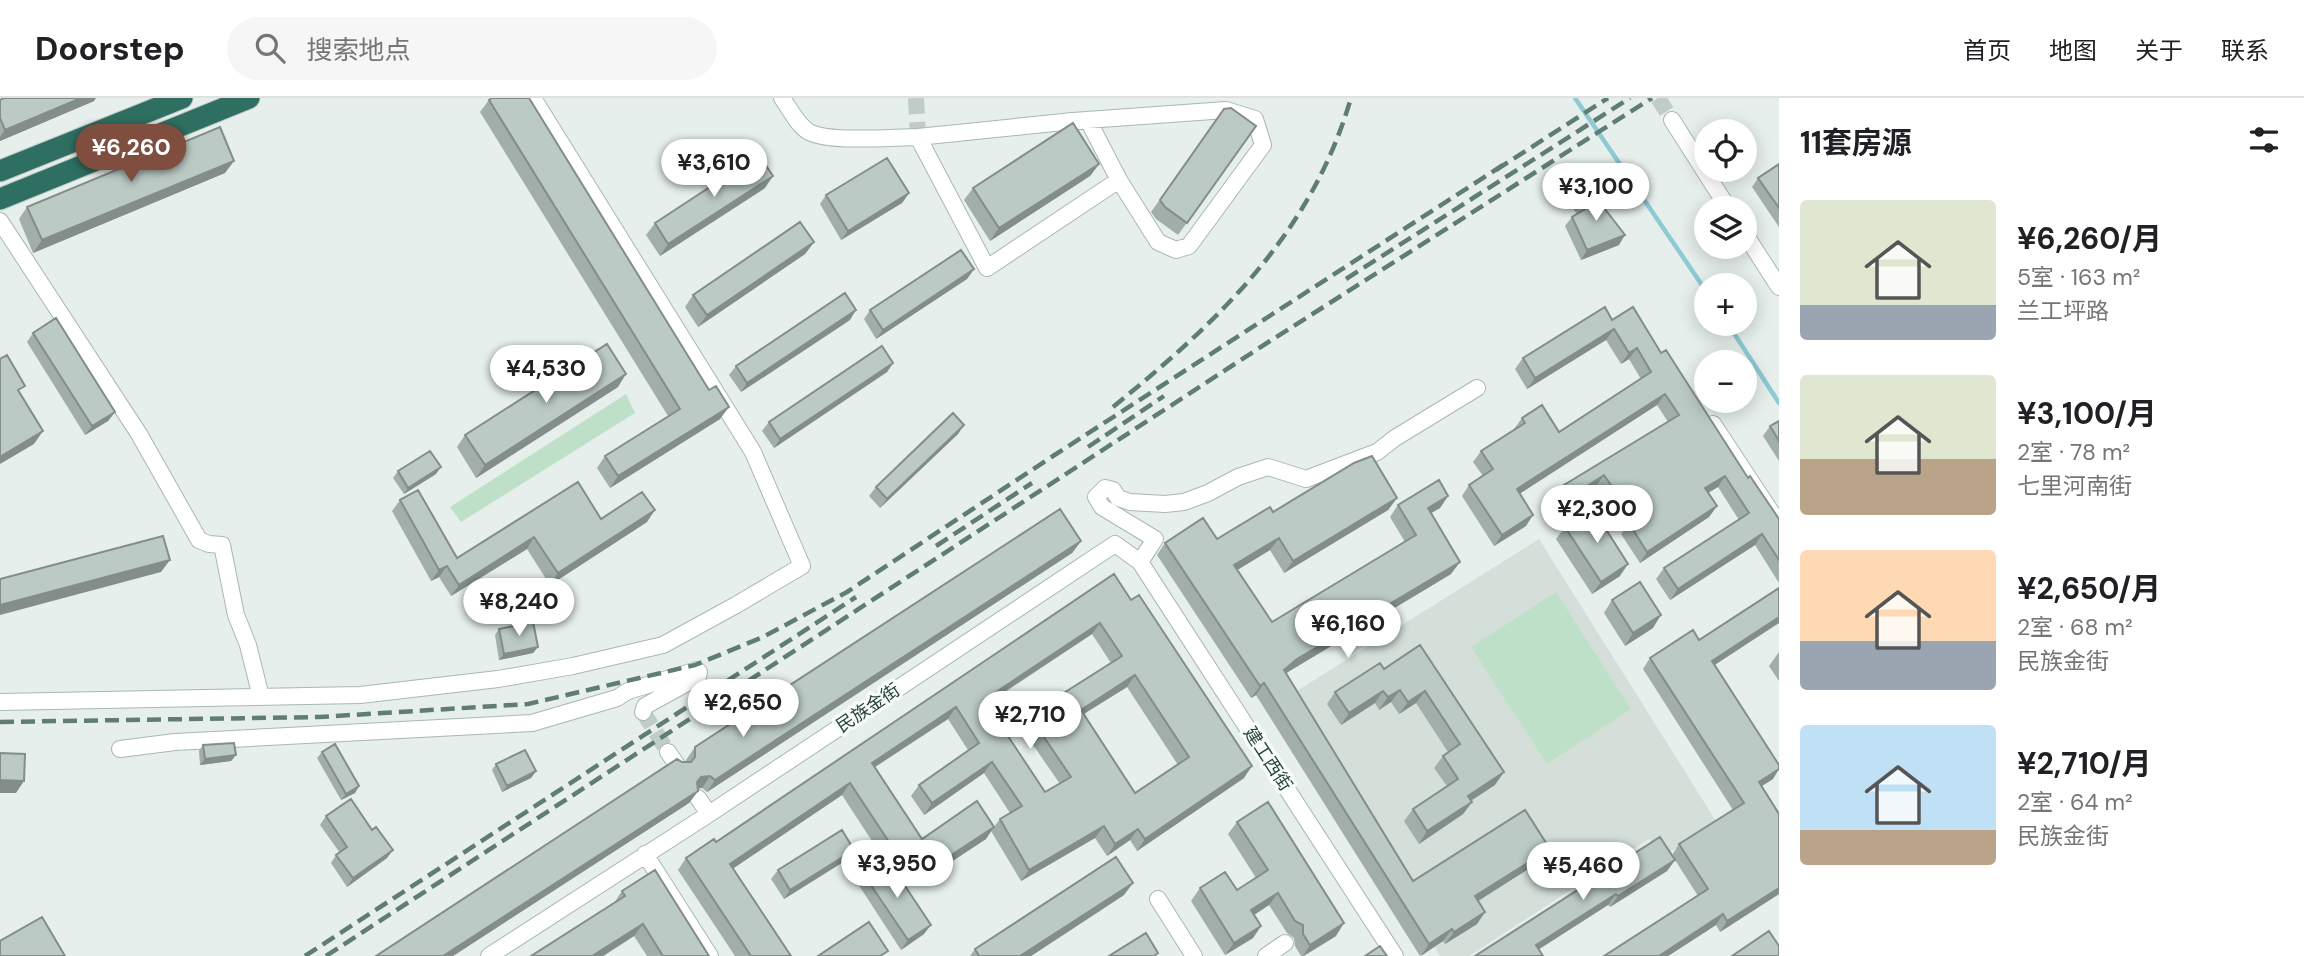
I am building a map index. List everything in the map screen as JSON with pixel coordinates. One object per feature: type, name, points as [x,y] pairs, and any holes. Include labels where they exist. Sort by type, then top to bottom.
[{"type":"highway","points":[[0,171],[182,98]]},
{"type":"highway","points":[[0,199],[249,98]]},
{"type":"street","points":[[0,702],[360,695],[498,679],[573,666],[663,645],[802,566],[753,452],[533,98]]},
{"type":"street","points":[[782,98],[807,131],[822,137],[918,136],[1088,120],[1226,110],[1255,120],[1263,145],[1189,246],[1176,250],[1158,242],[1119,180],[1088,120]]},
{"type":"street","points":[[1672,121],[1720,196]]},
{"type":"street","points":[[918,136],[987,268],[1119,180]]},
{"type":"street","points":[[0,221],[139,434],[199,540],[222,545],[236,615],[248,645],[261,697]]},
{"type":"street","points":[[1757,253],[1779,287]]},
{"type":"street","points":[[1140,562],[1155,539],[1102,507],[1096,497],[1105,488],[1113,490],[1118,498],[1130,502],[1165,504],[1196,497],[1238,477],[1268,467],[1307,479],[1377,452],[1404,432],[1476,388]]},
{"type":"street","points":[[1706,413],[1779,524]]},
{"type":"street","name":"民族金街","points":[[489,956],[709,814],[1115,544],[1140,562]]},
{"type":"street","name":"建工西街","points":[[1140,562],[1395,956]]},
{"type":"street","points":[[120,749],[189,741],[532,723],[617,698],[640,687],[697,670],[699,672],[698,677],[645,706],[643,712]]},
{"type":"street","points":[[698,798],[709,814]]},
{"type":"street","points":[[645,854],[709,956]]},
{"type":"street","points":[[1158,899],[1195,956]]},
{"type":"street","points":[[1266,956],[1285,943]]},
{"type":"shaded area","points":[[1539,539],[1716,821],[1663,857],[1649,839],[1469,956],[1440,956],[1284,699]]},
{"type":"green space","points":[[626,394],[635,413],[461,522],[450,507]]},
{"type":"green space","points":[[1556,592],[1631,709],[1547,764],[1471,647]]},
{"type":"building","points":[[81,98],[5,130],[0,118],[0,100]]},
{"type":"building","points":[[529,98],[709,390],[716,386],[729,407],[618,476],[605,456],[680,409],[489,100]]},
{"type":"building","points":[[1231,108],[1256,126],[1187,223],[1160,200],[1224,109]]},
{"type":"building","points":[[1073,123],[1099,164],[999,228],[973,188]]},
{"type":"building","points":[[220,127],[234,161],[42,240],[27,207]]},
{"type":"building","points":[[759,155],[773,176],[668,244],[655,223]]},
{"type":"building","points":[[887,158],[909,193],[848,231],[826,195]]},
{"type":"building","points":[[1779,164],[1779,208],[1758,178]]},
{"type":"building","points":[[1591,191],[1625,235],[1587,250],[1572,217],[1587,208],[1577,196]]},
{"type":"building","points":[[800,222],[814,242],[707,315],[693,295]]},
{"type":"building","points":[[961,250],[974,269],[883,330],[870,310]]},
{"type":"building","points":[[845,293],[856,310],[747,383],[736,366]]},
{"type":"building","points":[[1605,307],[1612,320],[1633,307],[1661,353],[1666,350],[1694,394],[1694,413],[1706,413],[1748,478],[1750,476],[1779,519],[1779,560],[1762,534],[1678,589],[1664,568],[1749,513],[1725,476],[1705,488],[1717,506],[1647,552],[1629,523],[1635,519],[1604,475],[1572,496],[1564,485],[1679,415],[1665,394],[1517,489],[1533,515],[1502,535],[1469,485],[1493,469],[1481,451],[1525,423],[1522,418],[1542,405],[1559,432],[1651,372],[1637,348],[1629,353],[1614,329],[1535,378],[1523,358]]},
{"type":"building","points":[[56,318],[115,412],[92,426],[33,333]]},
{"type":"building","points":[[607,344],[626,374],[485,465],[465,435]]},
{"type":"building","points":[[882,346],[893,363],[780,439],[769,422]]},
{"type":"building","points":[[7,355],[25,386],[18,390],[43,431],[0,457],[0,359]]},
{"type":"building","points":[[953,413],[964,425],[887,499],[876,487]]},
{"type":"building","points":[[1779,421],[1779,441],[1770,426]]},
{"type":"building","points":[[430,451],[441,467],[408,488],[398,471]]},
{"type":"building","points":[[1372,456],[1397,498],[1293,561],[1279,538],[1234,565],[1272,622],[1416,535],[1398,505],[1439,480],[1448,496],[1428,508],[1460,562],[1297,659],[1284,670],[1413,881],[1525,810],[1550,849],[1475,896],[1485,912],[1429,944],[1264,683],[1260,686],[1165,543],[1203,518],[1217,539],[1270,507],[1273,512],[1354,463]]},
{"type":"building","points":[[578,482],[601,519],[642,492],[655,510],[558,573],[534,537],[459,585],[447,566],[439,570],[400,500],[418,490],[457,558]]},
{"type":"building","points":[[1060,509],[1081,541],[715,780],[710,776],[701,777],[697,782],[698,791],[443,956],[376,956],[677,759],[691,762],[695,757],[695,747]]},
{"type":"building","points":[[1593,509],[1628,564],[1601,582],[1565,527]]},
{"type":"building","points":[[163,536],[170,560],[0,605],[0,579]]},
{"type":"building","points":[[1114,574],[1131,600],[1139,595],[1252,766],[1145,839],[1138,829],[1115,844],[1104,826],[1029,870],[1000,819],[1022,806],[992,762],[932,803],[919,785],[979,743],[956,707],[872,763],[922,839],[977,801],[994,827],[930,869],[915,846],[899,857],[850,783],[730,864],[791,956],[751,956],[686,858],[714,839],[716,842]],"holes":[[[1100,623],[1122,656],[1029,715],[1071,777],[1045,792],[984,700]],[[1135,675],[1189,757],[1135,793],[1081,710]]]},
{"type":"building","points":[[1640,582],[1661,615],[1633,633],[1612,600]]},
{"type":"building","points":[[1779,588],[1779,617],[1712,661],[1779,765],[1779,769],[1759,782],[1779,814],[1779,888],[1727,921],[1723,914],[1659,956],[1604,956],[1708,889],[1679,844],[1744,803],[1650,658],[1693,630],[1699,640]]},
{"type":"building","points":[[533,622],[538,647],[504,654],[499,629]]},
{"type":"building","points":[[1420,645],[1504,772],[1468,796],[1472,802],[1427,831],[1413,809],[1458,779],[1443,756],[1460,744],[1425,691],[1408,702],[1400,690],[1388,697],[1383,691],[1349,713],[1335,692],[1380,663],[1384,669]]},
{"type":"building","points":[[234,743],[236,755],[205,759],[203,745]]},
{"type":"building","points":[[335,744],[359,786],[346,794],[322,752]]},
{"type":"building","points":[[525,750],[536,771],[507,786],[496,764]]},
{"type":"building","points":[[0,753],[25,754],[24,781],[0,780]]},
{"type":"building","points":[[351,799],[372,830],[376,827],[393,850],[353,878],[336,855],[347,847],[326,816]]},
{"type":"building","points":[[1268,802],[1344,923],[1310,945],[1303,934],[1303,925],[1295,921],[1278,893],[1251,910],[1261,926],[1234,943],[1200,888],[1225,872],[1237,890],[1268,870],[1237,822]]},
{"type":"building","points":[[842,830],[854,850],[790,890],[778,870]]},
{"type":"building","points":[[1660,837],[1675,860],[1536,945],[1543,956],[1475,956]]},
{"type":"building","points":[[1116,857],[1133,883],[1020,956],[979,956],[975,949]]},
{"type":"building","points":[[887,859],[931,925],[908,940],[864,875]]},
{"type":"building","points":[[655,870],[709,956],[663,956],[643,924],[592,956],[531,956],[625,896],[622,891]]},
{"type":"building","points":[[42,917],[65,956],[0,956],[0,941]]},
{"type":"building","points":[[869,922],[888,951],[880,956],[818,956]]},
{"type":"building","points":[[1769,931],[1779,946],[1779,956],[1732,956]]},
{"type":"building","points":[[1146,933],[1158,953],[1154,956],[1109,956]]},
{"type":"building","points":[[1380,946],[1387,956],[1365,956]]},
{"type":"waterway","points":[[1575,98],[1694,273]]},
{"type":"waterway","points":[[1736,336],[1779,403]]},
{"type":"tunnel","points":[[916,98],[918,137]]},
{"type":"tunnel","points":[[1658,98],[1672,120]]},
{"type":"tunnel","points":[[643,712],[668,752]]},
{"type":"railway","points":[[1113,407],[1190,341],[1257,271],[1286,233],[1312,191],[1334,147],[1351,98]]},
{"type":"railway","points":[[1496,170],[1608,98]]},
{"type":"railway","points":[[1346,279],[1630,98]]},
{"type":"railway","points":[[326,956],[1270,341],[1652,98]]},
{"type":"railway","points":[[0,722],[319,717],[528,704],[695,665],[763,637],[847,592],[1503,165]]},
{"type":"railway","points":[[1088,447],[1164,396]]},
{"type":"railway","points":[[936,546],[1032,483]]},
{"type":"railway","points":[[305,956],[856,597]]}]
